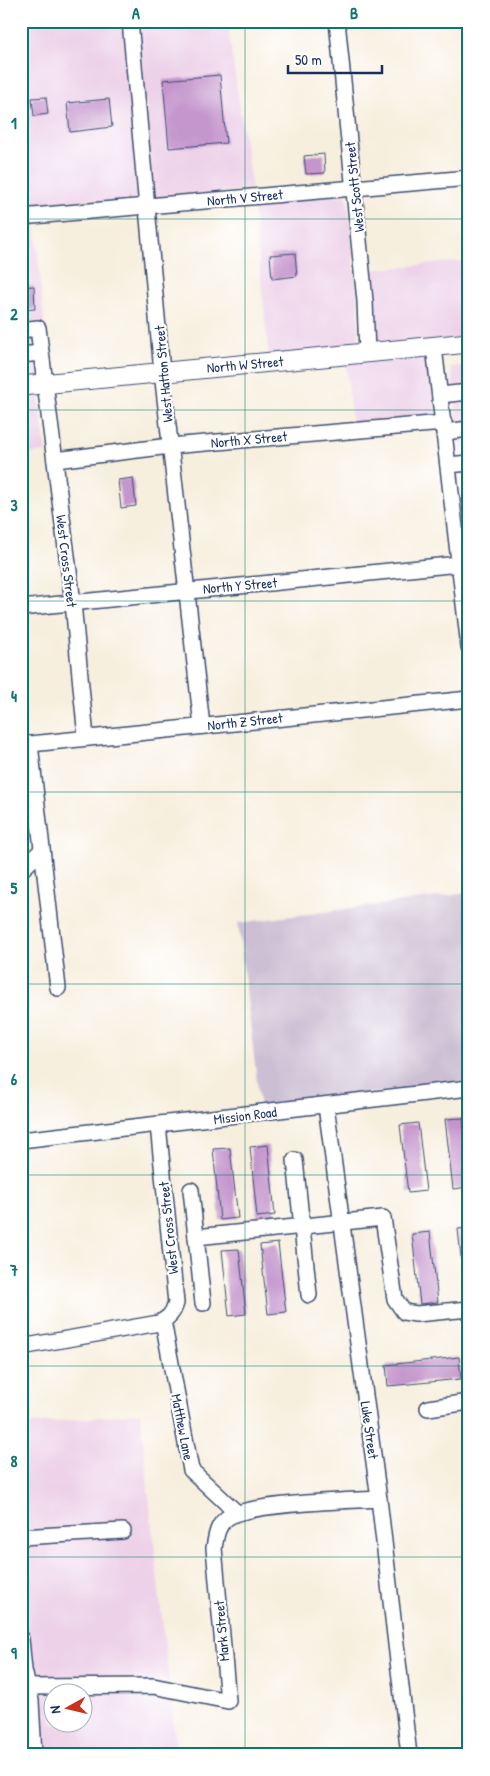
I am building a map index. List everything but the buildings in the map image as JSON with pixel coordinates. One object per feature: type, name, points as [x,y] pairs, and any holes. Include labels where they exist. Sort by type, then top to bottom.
[{"type":"main road","name":"North W Street","points":[[21,386],[469,344]]},
{"type":"street","name":"West Hatton Street","points":[[130,21],[162,372],[202,726]]},
{"type":"street","name":"West Scott Street","points":[[337,21],[365,301],[367,353]]},
{"type":"street","name":"North V Street","points":[[21,217],[469,178]]},
{"type":"street","name":"West Cross Street","points":[[21,330],[38,328],[27,353],[44,384],[73,603],[86,738]]},
{"type":"street","points":[[434,347],[463,570],[468,641]]},
{"type":"street","points":[[440,395],[469,392]]},
{"type":"street","name":"North X Street","points":[[54,460],[170,446],[444,428],[469,429]]},
{"type":"street","points":[[448,465],[469,463]]},
{"type":"street","name":"North Y Street","points":[[21,608],[186,590],[463,570]]},
{"type":"street","name":"North Z Street","points":[[26,745],[469,699]]},
{"type":"street","points":[[26,745],[42,850],[58,988]]},
{"type":"street","points":[[21,870],[42,850]]},
{"type":"street","name":"Mission Road","points":[[21,1140],[469,1088]]},
{"type":"street","name":"Luke Street","points":[[326,1106],[379,1499],[408,1755]]},
{"type":"street","name":"West Cross Street","points":[[158,1125],[176,1303],[174,1311],[161,1322]]},
{"type":"street","points":[[295,1160],[310,1295]]},
{"type":"street","points":[[191,1190],[203,1302]]},
{"type":"street","points":[[196,1237],[383,1218],[395,1299],[404,1312],[416,1314],[469,1309]]},
{"type":"street","points":[[21,1347],[161,1322]]},
{"type":"street","name":"Matthew Lane","points":[[161,1322],[191,1470],[237,1513]]},
{"type":"street","points":[[428,1408],[469,1402]]},
{"type":"street","points":[[237,1513],[276,1506],[379,1499]]},
{"type":"street","name":"Mark Street","points":[[29,1687],[153,1686],[228,1701],[214,1548],[216,1533],[222,1523],[226,1518],[237,1513]]},
{"type":"street","points":[[21,1537],[123,1531]]},
{"type":"street","points":[[21,1640],[24,1670],[29,1687],[34,1755]]},
{"type":"shaded area","points":[[21,21],[123,21],[139,200],[21,211]]},
{"type":"shaded area","points":[[138,21],[227,21],[252,190],[154,198]]},
{"type":"shaded area","points":[[347,195],[358,302],[359,347],[269,356],[253,203]]},
{"type":"shaded area","points":[[35,222],[49,377],[21,380],[21,223]]},
{"type":"shaded area","points":[[462,261],[468,337],[374,346],[370,270]]},
{"type":"shaded area","points":[[428,354],[436,417],[352,424],[346,361]]},
{"type":"shaded area","points":[[469,365],[469,537],[451,367]]},
{"type":"shaded area","points":[[38,391],[46,452],[21,455],[21,393]]},
{"type":"shaded area","points":[[469,893],[469,1081],[260,1107],[238,923]]},
{"type":"shaded area","points":[[140,1413],[169,1683],[35,1681],[31,1669],[21,1557],[21,1425]]},
{"type":"shaded area","points":[[37,1693],[42,1693],[42,1734],[92,1734],[92,1693],[152,1693],[170,1696],[177,1755],[41,1755]]}]
